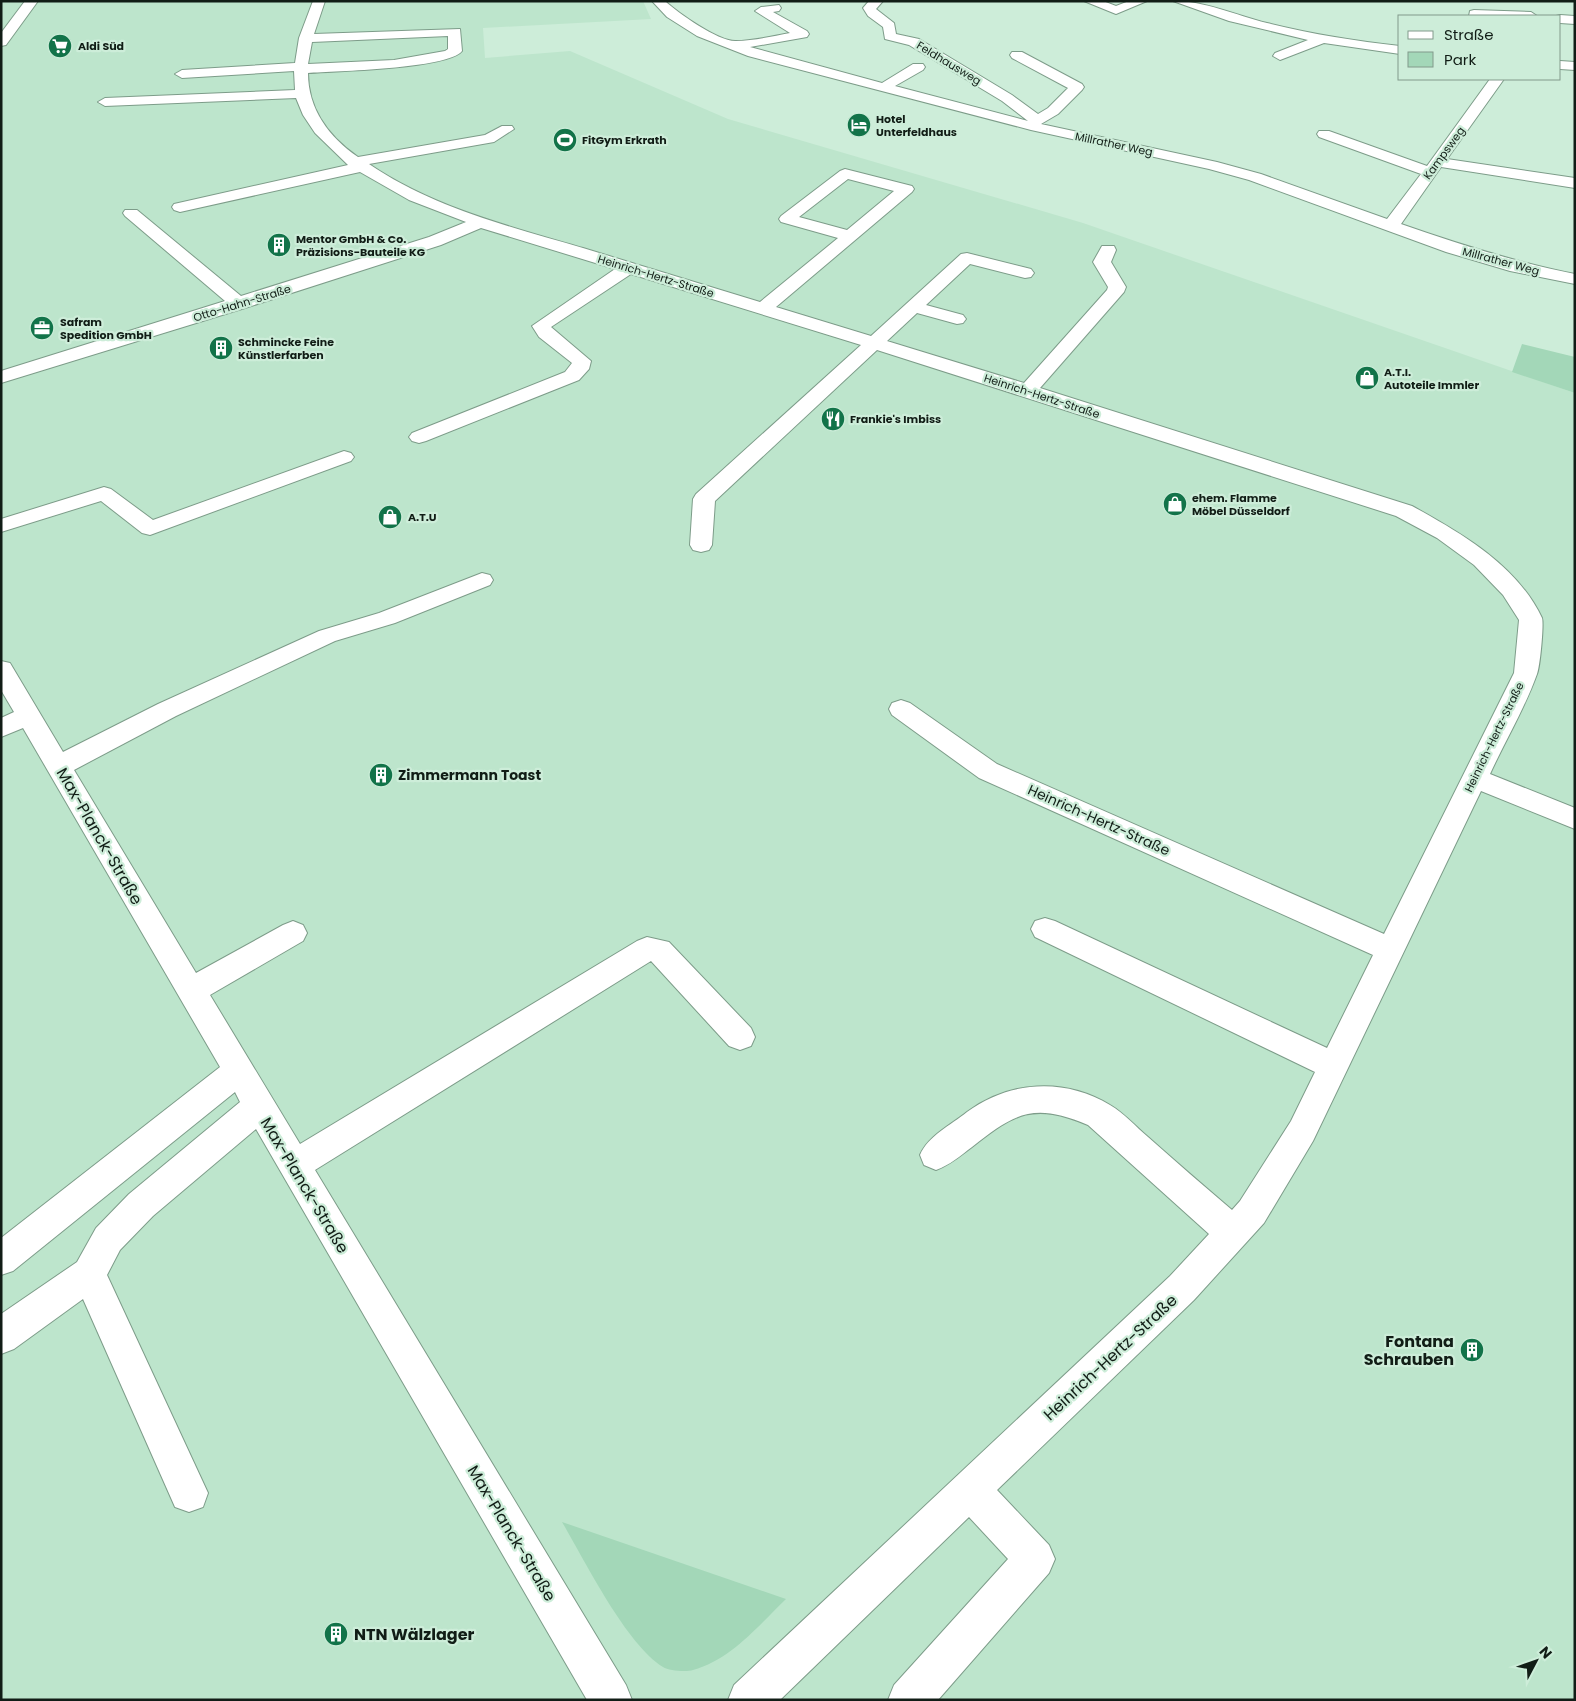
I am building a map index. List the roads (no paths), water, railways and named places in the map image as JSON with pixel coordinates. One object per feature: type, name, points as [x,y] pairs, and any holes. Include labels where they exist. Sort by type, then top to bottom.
[{"type":"street","points":[[1,42],[32,1]]},
{"type":"street","name":"Heinrich-Hertz-Straße","points":[[319,1],[306,38],[300,68],[302,94],[309,114],[321,131],[372,169],[420,198],[481,222],[1404,510],[1445,533],[1482,560],[1512,590],[1531,620],[1526,673],[1302,1131],[1252,1212],[1234,1234],[1182,1288],[749,1700]]},
{"type":"street","name":"Millrather Weg","points":[[658,1],[686,24],[734,46],[884,87],[1212,165],[1255,177],[1390,227],[1516,266],[1575,279]]},
{"type":"street","name":"Feldhausweg","points":[[877,1],[869,8],[872,13],[889,26],[890,36],[914,42],[1006,98],[1034,123]]},
{"type":"street","points":[[1090,1],[1116,10],[1141,1]]},
{"type":"street","points":[[1179,1],[1266,27],[1323,39],[1398,50]]},
{"type":"street","points":[[734,46],[802,34],[761,11],[775,8]]},
{"type":"street","points":[[1474,14],[1502,15]]},
{"type":"street","points":[[1561,19],[1575,20]]},
{"type":"street","points":[[784,24],[798,20]]},
{"type":"street","points":[[1242,36],[1266,27]]},
{"type":"street","points":[[182,74],[394,64],[455,51],[455,32],[306,38]]},
{"type":"street","points":[[1280,56],[1323,39]]},
{"type":"street","points":[[1017,55],[1077,87],[1053,111],[1034,123]]},
{"type":"street","points":[[1561,65],[1575,66]]},
{"type":"street","points":[[884,87],[918,67]]},
{"type":"street","name":"Kampsweg","points":[[1390,227],[1496,80]]},
{"type":"street","points":[[105,102],[302,94]]},
{"type":"street","points":[[180,208],[372,169],[412,152],[488,139],[507,129]]},
{"type":"street","points":[[1324,134],[1434,167],[1575,183]]},
{"type":"street","points":[[412,152],[424,166]]},
{"type":"street","points":[[763,309],[868,221],[906,189],[845,174],[787,219],[850,236]]},
{"type":"street","points":[[131,213],[239,304]]},
{"type":"street","name":"Otto-Hahn-Straße","points":[[1,377],[239,304],[435,241],[481,222]]},
{"type":"street","points":[[1027,392],[1118,288],[1102,262],[1108,250]]},
{"type":"street","points":[[701,545],[704,499],[967,258],[1024,273]]},
{"type":"street","points":[[420,437],[572,376],[580,369],[582,361],[545,333],[541,326],[628,268]]},
{"type":"street","points":[[914,306],[957,319]]},
{"type":"street","points":[[1,526],[104,492],[150,528],[344,457]]},
{"type":"street","points":[[59,766],[167,710],[327,636],[387,618],[482,580]]},
{"type":"street","name":"Max-Planck-Straße","points":[[1,669],[15,722],[59,766],[190,991],[611,1700]]},
{"type":"street","name":"Heinrich-Hertz-Straße","points":[[902,709],[988,771],[1390,950]]},
{"type":"street","points":[[1474,778],[1575,819]]},
{"type":"street","points":[[1045,929],[1334,1066]]},
{"type":"street","points":[[190,991],[293,933]]},
{"type":"street","points":[[294,1165],[647,949],[659,950],[740,1038]]},
{"type":"street","points":[[1,1259],[238,1071]]},
{"type":"street","points":[[936,1155],[991,1113],[1015,1102],[1040,1099],[1068,1102],[1099,1115],[1234,1234]]},
{"type":"street","points":[[1,1336],[89,1274],[108,1239],[141,1205],[259,1106]]},
{"type":"street","points":[[89,1274],[189,1493]]},
{"type":"street","points":[[908,1700],[1035,1559],[970,1490]]},
{"type":"place","name":"Aldi Süd","points":[[60,46]]},
{"type":"place","name":"Hotel Unterfeldhaus","points":[[859,125]]},
{"type":"place","name":"FitGym Erkrath","points":[[565,140]]},
{"type":"place","name":"Mentor GmbH & Co. Präzisions-Bauteile KG","points":[[279,245]]},
{"type":"place","name":"Safram Spedition GmbH","points":[[42,328]]},
{"type":"place","name":"Schmincke Feine Künstlerfarben","points":[[221,348]]},
{"type":"place","name":"A.T.I. Autoteile Immler","points":[[1367,378]]},
{"type":"place","name":"Frankie's Imbiss","points":[[833,419]]},
{"type":"place","name":"ehem. Flamme Möbel Düsseldorf","points":[[1175,504]]},
{"type":"place","name":"A.T.U","points":[[390,517]]},
{"type":"place","name":"Zimmermann Toast","points":[[381,775]]},
{"type":"place","name":"Fontana Schrauben","points":[[1472,1350]]},
{"type":"place","name":"NTN Wälzlager","points":[[336,1634]]}]
